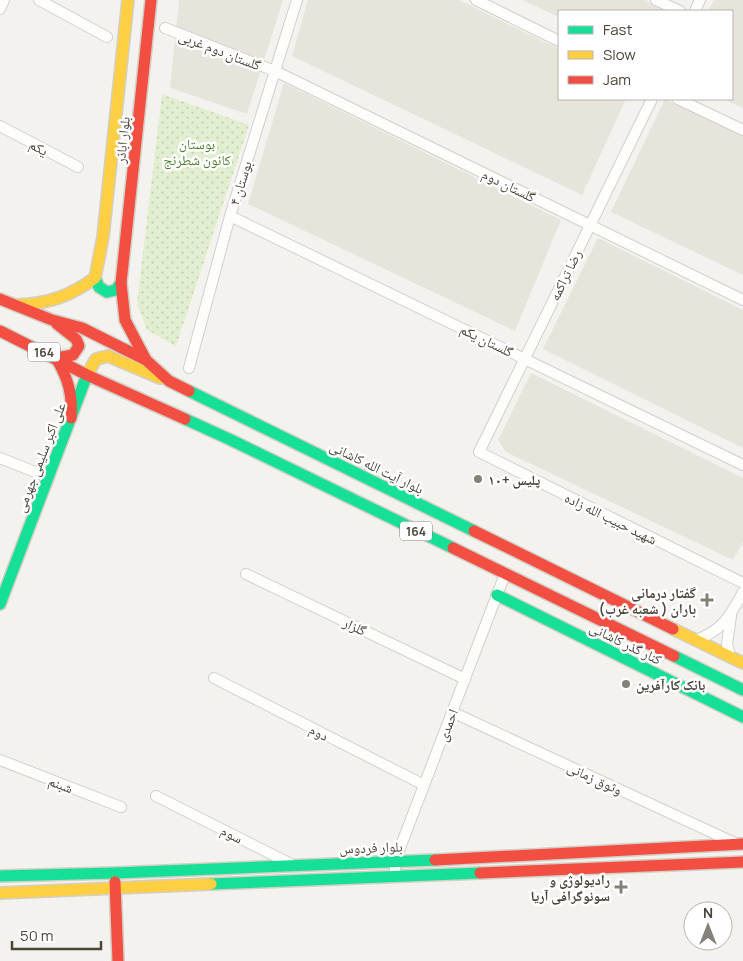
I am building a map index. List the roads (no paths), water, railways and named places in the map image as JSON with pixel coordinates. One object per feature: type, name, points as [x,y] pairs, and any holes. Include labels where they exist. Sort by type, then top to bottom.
[{"type":"main road","name":"بلوار اباذر","points":[[95,278],[103,237],[128,0]]},
{"type":"main road","name":"بلوار اباذر","points":[[146,360],[125,320],[121,283],[152,0]]},
{"type":"main road","points":[[12,305],[34,305],[57,300],[76,292],[95,278],[99,287],[107,292],[116,290],[121,283]]},
{"type":"main road","name":"بلوار آیت الله کاشانی","points":[[0,299],[52,320],[82,328],[146,360],[169,381],[743,663]]},
{"type":"main road","points":[[52,320],[76,339],[79,346],[73,355],[56,358],[69,382],[72,393],[71,418]]},
{"type":"main road","name":"164","points":[[0,331],[56,358],[87,376],[230,440],[743,690]]},
{"type":"main road","name":"علی اکبر سلیمی جهرمی","points":[[0,604],[94,361],[100,357],[108,356],[169,381]]},
{"type":"main road","name":"کنار گذر کاشانی","points":[[496,596],[743,717]]},
{"type":"main road","points":[[0,893],[741,862],[741,844]]},
{"type":"main road","name":"بلوار فردوس","points":[[0,876],[528,856],[741,844]]},
{"type":"main road","points":[[528,856],[528,870]]},
{"type":"main road","points":[[115,873],[118,961]]},
{"type":"street","points":[[0,9],[4,0]]},
{"type":"street","points":[[39,0],[107,37]]},
{"type":"street","name":"بوستان ۴","points":[[189,368],[230,216],[297,0]]},
{"type":"street","points":[[476,0],[558,41]]},
{"type":"street","points":[[656,0],[678,10]]},
{"type":"street","name":"گلستان دوم غربی","points":[[165,28],[275,71]]},
{"type":"street","name":"گلستان دوم","points":[[275,71],[743,300]]},
{"type":"street","name":"رضا تراکمه","points":[[479,452],[652,100]]},
{"type":"street","points":[[680,100],[743,130]]},
{"type":"street","name":"یکم","points":[[0,126],[78,167]]},
{"type":"street","name":"گلستان یکم","points":[[230,216],[743,465]]},
{"type":"street","name":"شهید حبیب الله زاده","points":[[479,452],[743,583]]},
{"type":"street","points":[[0,458],[48,476]]},
{"type":"street","name":"گلزار","points":[[246,574],[465,679]]},
{"type":"street","name":"احمدی","points":[[395,876],[395,861],[505,574]]},
{"type":"street","points":[[730,656],[727,644],[731,616],[743,592]]},
{"type":"street","points":[[696,640],[710,635],[731,616]]},
{"type":"street","name":"دوم","points":[[214,678],[424,784]]},
{"type":"street","name":"وثوق زمانی","points":[[452,712],[741,844]]},
{"type":"street","name":"شبنم","points":[[0,760],[121,807]]},
{"type":"street","name":"سوم","points":[[156,796],[293,865]]},
{"type":"street","points":[[293,865],[294,880]]},
{"type":"place","name":"پلیس +۱۰","points":[[478,479]]},
{"type":"place","name":"گفتار درمانی باران ( شعبه غرب)","points":[[707,600]]},
{"type":"place","name":"بانک کارآفرین","points":[[626,684]]},
{"type":"place","name":"رادیولوژی و سونوگرافی آریا","points":[[621,887]]},
{"type":"park label","name":"بوستان کانون شطرنج","points":[[197,152]]}]
